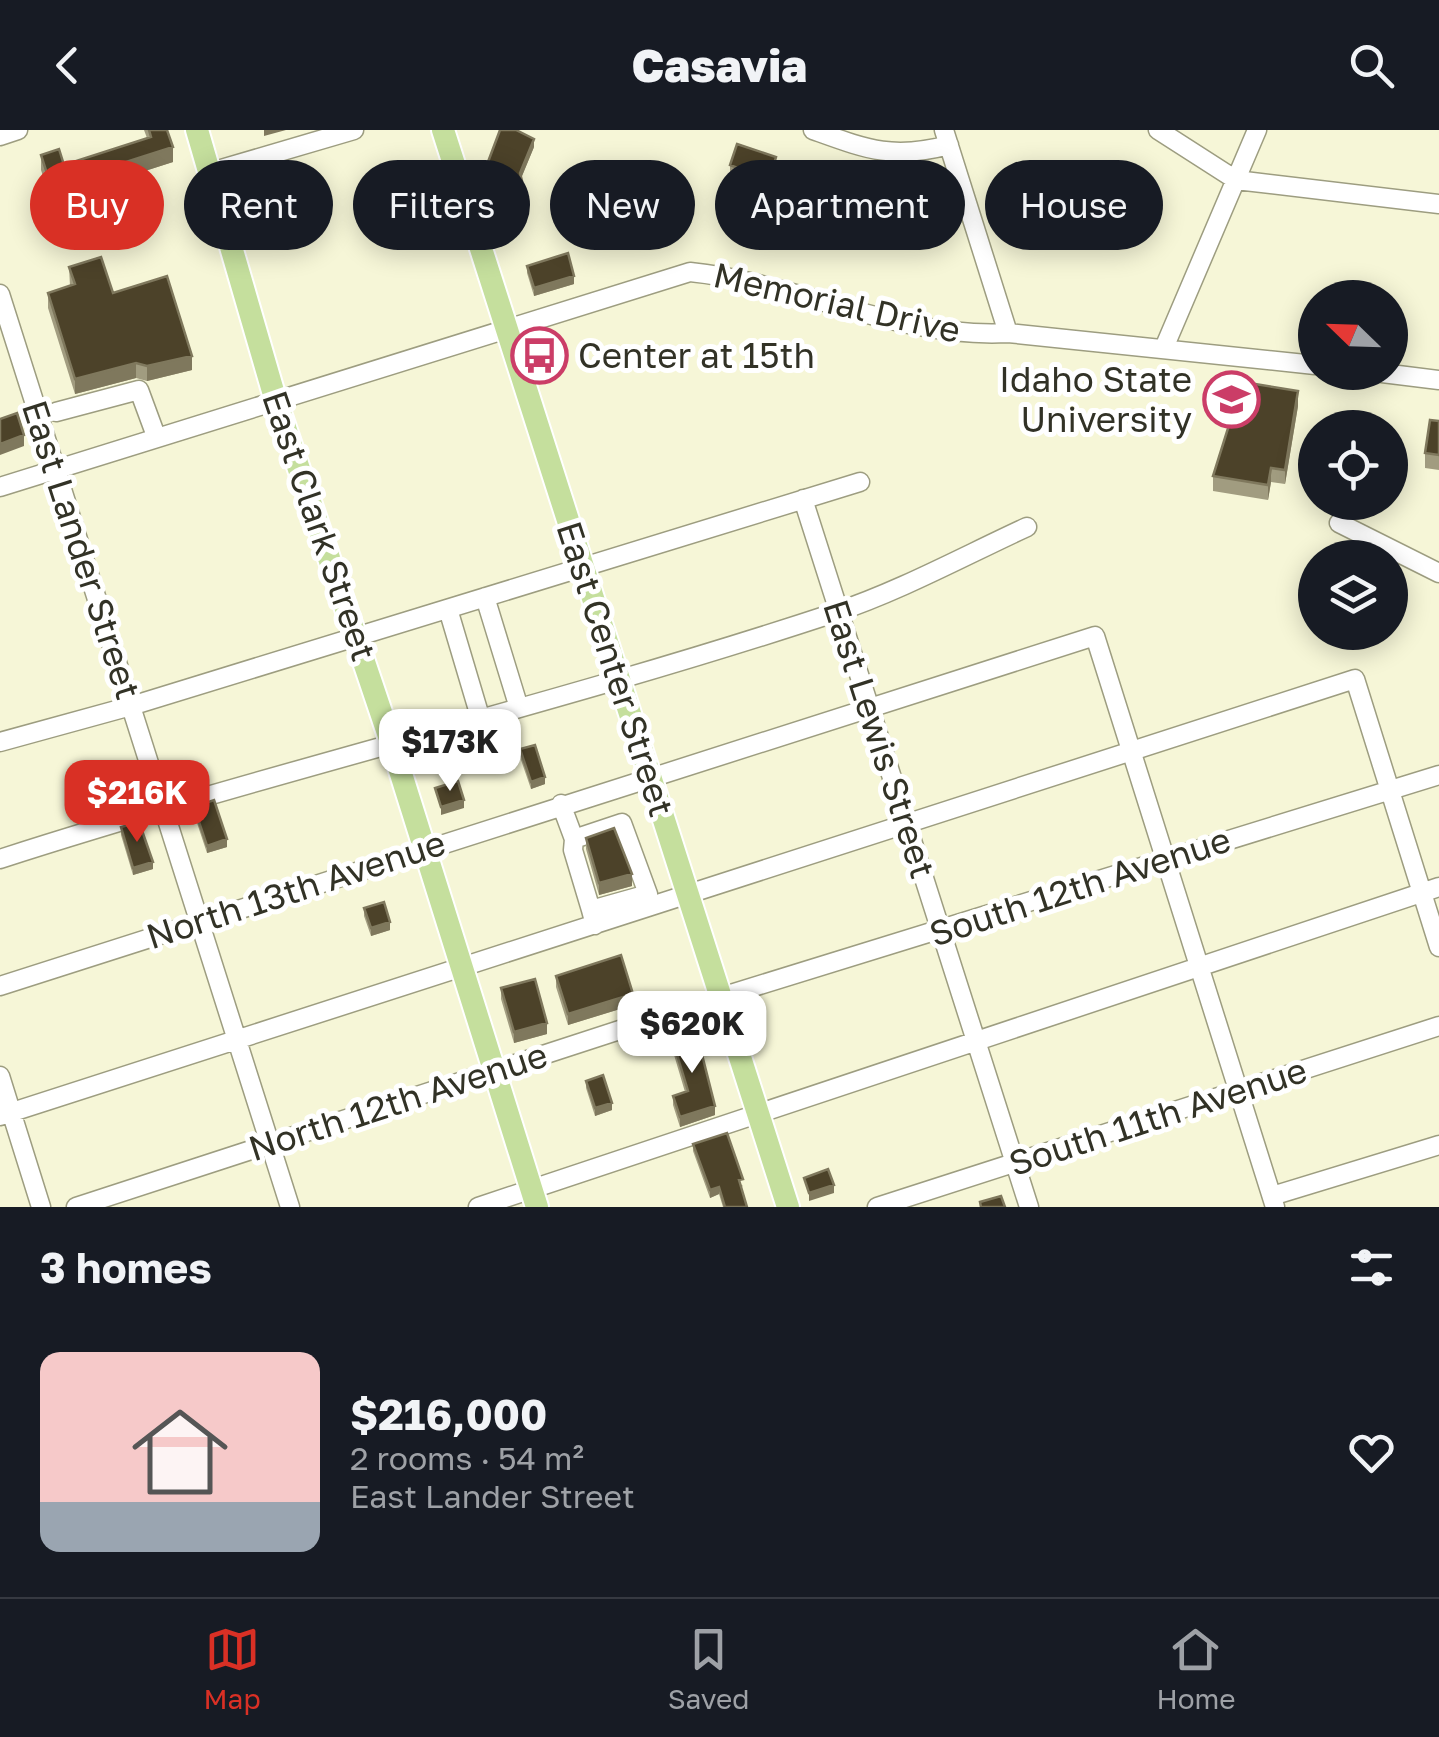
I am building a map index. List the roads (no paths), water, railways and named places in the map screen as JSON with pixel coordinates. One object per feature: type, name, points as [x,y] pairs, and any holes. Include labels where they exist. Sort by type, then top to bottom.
[{"type":"main road","name":"East Clark Street","points":[[197,130],[206,160]]},
{"type":"main road","name":"East Center Street","points":[[443,130],[788,1207]]},
{"type":"main road","name":"East Clark Street","points":[[232,250],[275,398],[392,745],[421,850],[534,1198]]},
{"type":"street","points":[[0,136],[18,130]]},
{"type":"street","points":[[251,160],[354,130]]},
{"type":"street","points":[[813,130],[878,154],[916,154],[946,138],[1008,332]]},
{"type":"street","points":[[1158,130],[1236,180],[1439,204]]},
{"type":"street","points":[[1164,348],[1257,130]]},
{"type":"street","name":"Memorial Drive","points":[[0,487],[275,398],[690,272],[724,275],[910,326],[960,335],[1008,332],[1298,364]]},
{"type":"street","name":"East Lander Street","points":[[0,294],[290,1207]]},
{"type":"street","points":[[1408,376],[1439,380]]},
{"type":"street","points":[[56,412],[139,390],[156,436]]},
{"type":"street","points":[[0,742],[131,706],[860,482]]},
{"type":"street","name":"East Lewis Street","points":[[803,500],[1030,1207]]},
{"type":"street","points":[[1339,523],[1439,573]]},
{"type":"street","points":[[0,858],[162,806],[481,720],[837,612],[1027,527]]},
{"type":"street","points":[[485,597],[519,708]]},
{"type":"street","points":[[448,609],[481,720]]},
{"type":"street","name":"North 13th Avenue","points":[[0,986],[1095,636],[1132,751]]},
{"type":"street","points":[[593,918],[689,896],[1355,679],[1390,791],[1430,890],[1439,947]]},
{"type":"street","points":[[1132,751],[1273,1202],[1439,1144]]},
{"type":"street","name":"South 12th Avenue","points":[[721,997],[941,932],[1439,774]]},
{"type":"street","points":[[6,1114],[460,969],[648,894],[612,788]]},
{"type":"street","points":[[561,804],[574,839],[573,850],[593,918]]},
{"type":"street","points":[[574,839],[622,823]]},
{"type":"street","points":[[478,1207],[534,1198],[758,1114],[1430,890]]},
{"type":"street","name":"North 12th Avenue","points":[[76,1207],[721,997]]},
{"type":"street","name":"South 11th Avenue","points":[[876,1207],[1439,1026]]},
{"type":"street","points":[[0,1076],[6,1114],[42,1207]]},
{"type":"place","name":"Center at 15th","points":[[539,356]]},
{"type":"place","name":"Idaho State University","points":[[1231,400]]}]
